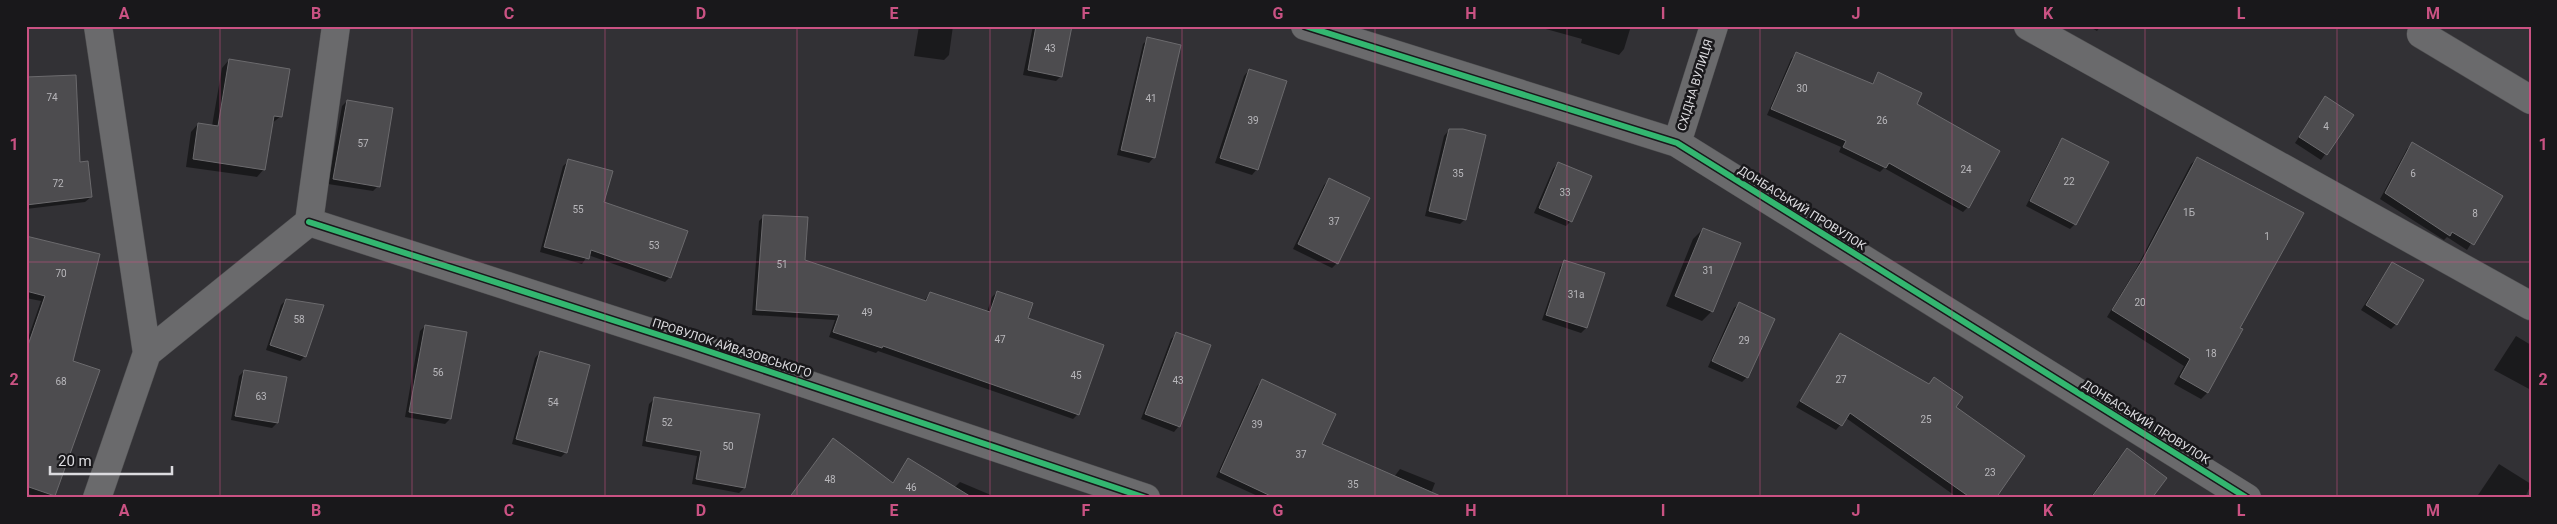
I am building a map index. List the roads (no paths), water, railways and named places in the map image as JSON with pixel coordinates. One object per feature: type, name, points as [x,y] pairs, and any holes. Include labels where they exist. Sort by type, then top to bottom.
[{"type":"street","points":[[97,498],[147,353],[98,26]]},
{"type":"street","points":[[147,353],[309,222],[336,26]]},
{"type":"street","name":"ДОНБАСЬКИЙ ПРОВУЛОК","points":[[1305,26],[1677,143],[2247,498]]},
{"type":"street","name":"СХІДНА ВУЛИЦЯ","points":[[1677,143],[1714,26]]},
{"type":"street","points":[[2028,26],[2531,306]]},
{"type":"street","points":[[2421,34],[2531,100]]},
{"type":"street","name":"ПРОВУЛОК АЙВАЗОВСЬКОГО","points":[[309,222],[687,344],[1146,498]]}]
